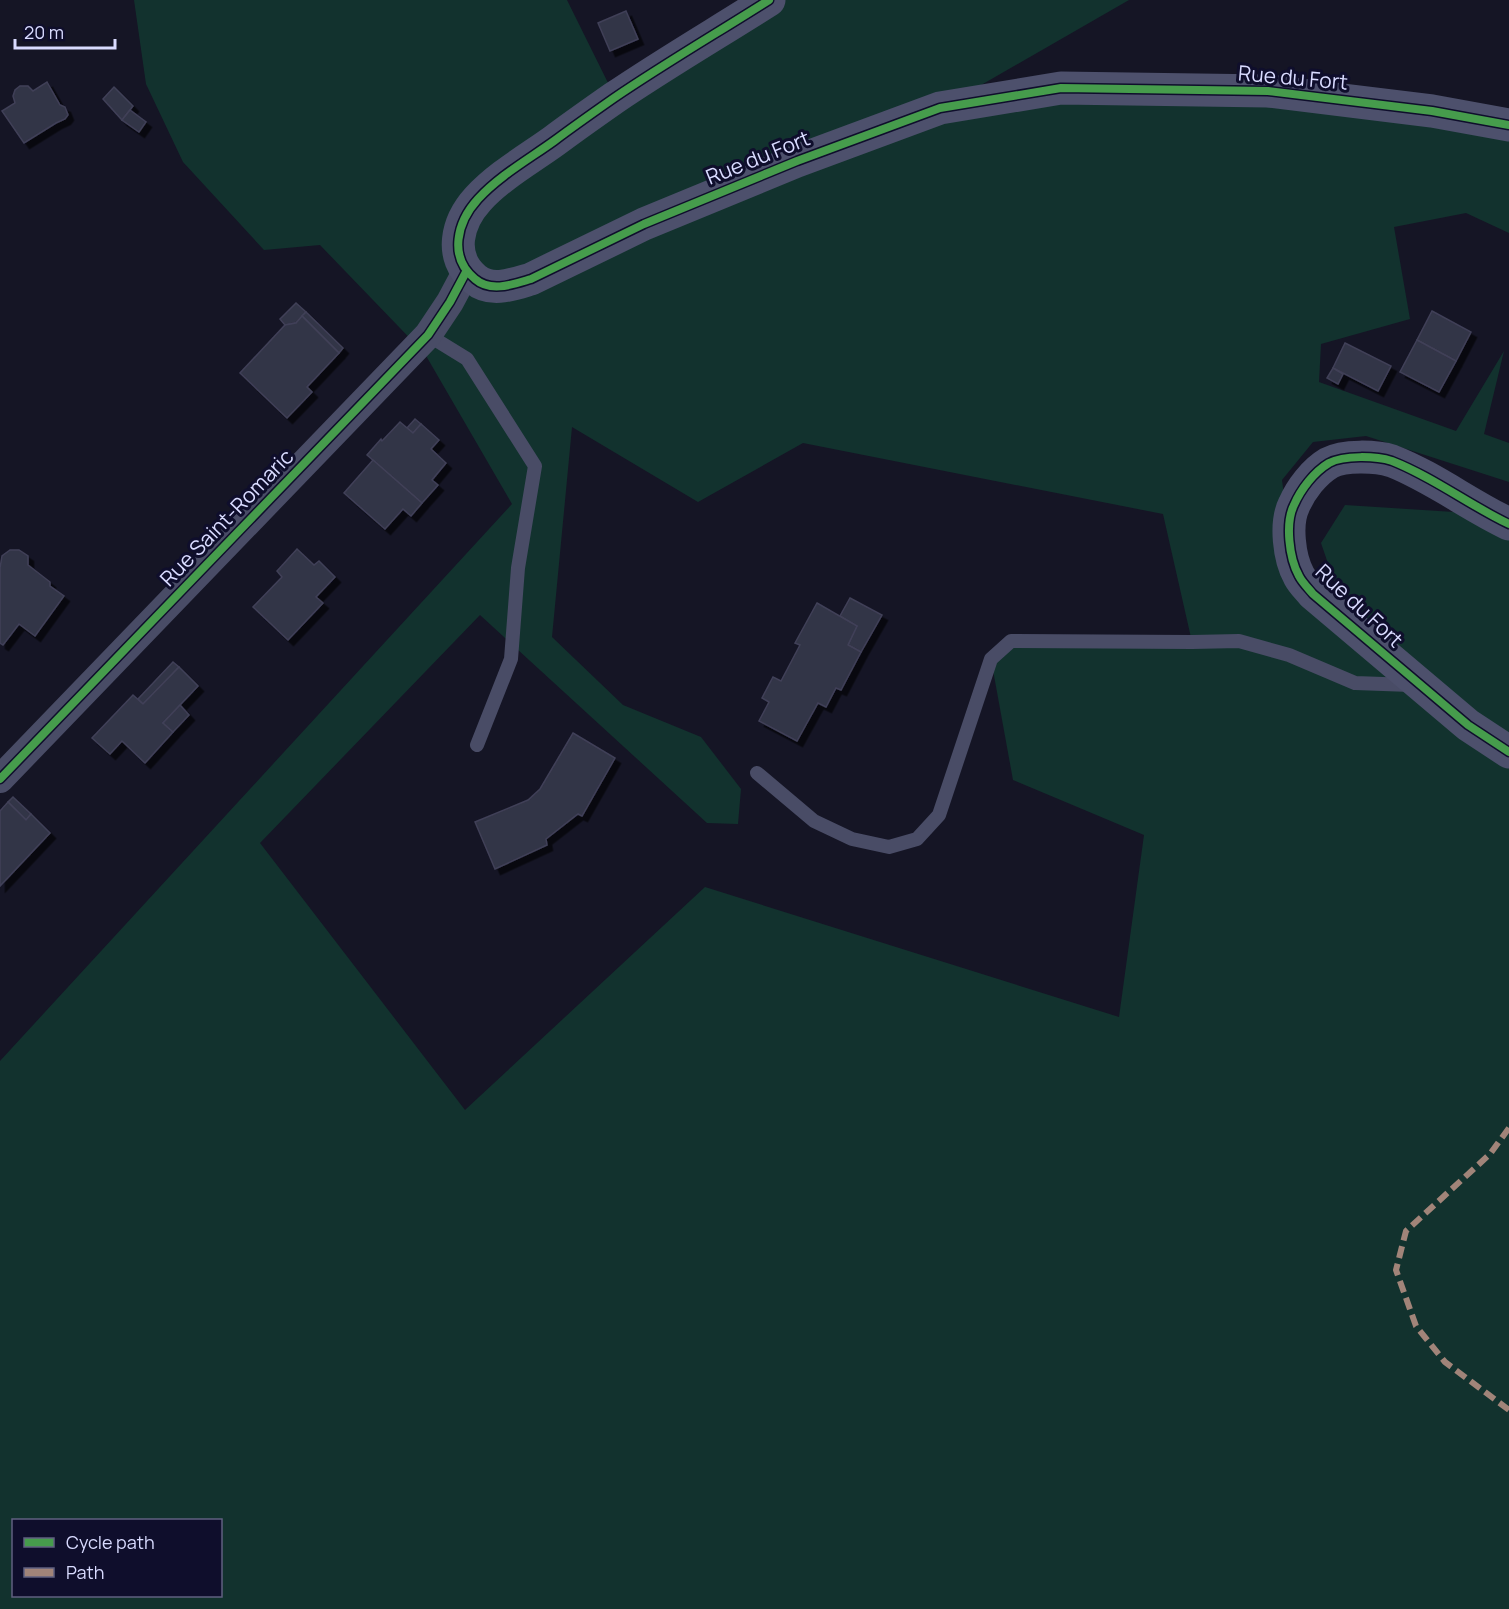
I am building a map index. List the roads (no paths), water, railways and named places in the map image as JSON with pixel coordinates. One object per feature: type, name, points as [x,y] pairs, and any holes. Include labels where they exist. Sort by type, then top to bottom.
[{"type":"street","points":[[466,272],[458,252],[459,233],[477,200],[496,183],[615,98],[769,0]]},
{"type":"street","name":"Rue du Fort","points":[[466,272],[478,283],[495,287],[513,285],[531,279],[644,224],[796,161],[940,108],[1061,88],[1268,91],[1432,111],[1509,125]]},
{"type":"street","name":"Rue Saint-Romaric","points":[[0,779],[428,335],[466,272]]},
{"type":"street","name":"Rue du Fort","points":[[1509,524],[1421,475],[1390,461],[1362,456],[1331,462],[1319,471],[1306,484],[1293,505],[1288,525],[1291,548],[1299,576],[1313,594],[1468,725],[1509,752]]},
{"type":"lane","points":[[428,335],[467,359],[535,466],[518,568],[511,659],[477,745]]},
{"type":"lane","points":[[757,772],[814,821],[852,839],[889,847],[917,839],[939,815],[991,659],[1011,641],[1239,641],[1289,656],[1355,683],[1419,685]]}]
